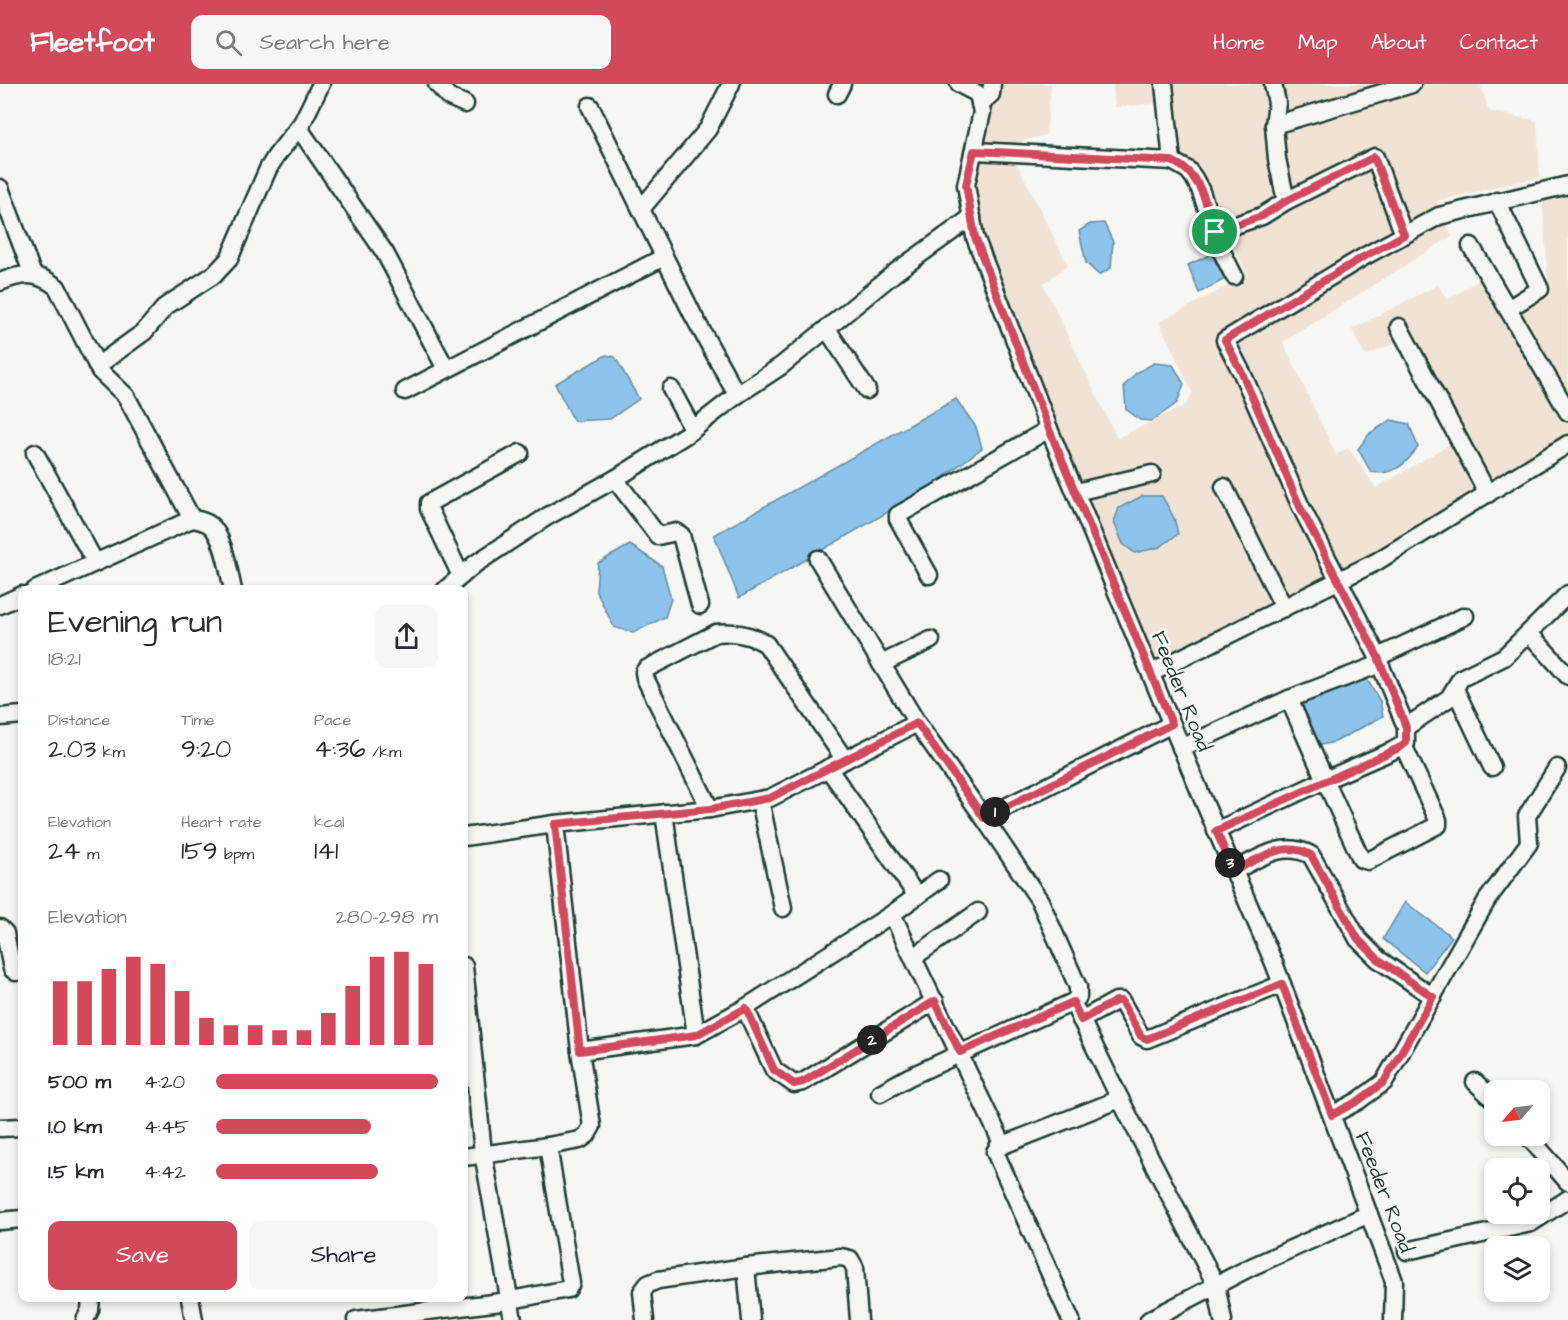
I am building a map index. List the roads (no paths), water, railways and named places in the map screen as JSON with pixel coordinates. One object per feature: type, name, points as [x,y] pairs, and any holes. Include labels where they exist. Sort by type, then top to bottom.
[{"type":"street","points":[[97,366],[144,332],[166,306],[215,274],[229,259],[268,170],[302,123],[321,84]]},
{"type":"street","points":[[436,84],[448,97],[465,104]]},
{"type":"street","points":[[641,209],[708,129],[731,84]]},
{"type":"street","points":[[959,84],[978,94],[980,105]]},
{"type":"street","points":[[980,105],[991,94],[992,84]]},
{"type":"street","points":[[1164,84],[1172,161]]},
{"type":"street","points":[[1274,84],[1277,103],[1274,125],[1277,159],[1286,201]]},
{"type":"street","points":[[1274,125],[1412,84]]},
{"type":"street","name":"Feeder Road","points":[[980,105],[982,112],[966,185],[975,237],[1049,429],[1282,984],[1394,1281],[1393,1320]]},
{"type":"street","points":[[590,106],[664,257],[737,395]]},
{"type":"street","points":[[302,123],[301,131],[304,137],[385,252],[446,369]]},
{"type":"street","points":[[974,151],[1172,161],[1188,170],[1200,189],[1222,252],[1234,276]]},
{"type":"street","points":[[1215,232],[1262,216],[1286,201],[1374,157],[1404,235]]},
{"type":"street","points":[[1216,831],[1406,743],[1406,727],[1379,660],[1340,580],[1300,507],[1242,373],[1225,340],[1365,256],[1439,216],[1568,185]]},
{"type":"street","points":[[0,188],[33,275]]},
{"type":"street","points":[[1497,201],[1540,289],[1508,309]]},
{"type":"street","points":[[451,585],[475,564],[548,516],[615,479],[693,429],[737,395],[782,366],[897,271],[972,217]]},
{"type":"street","points":[[1471,246],[1568,412]]},
{"type":"street","points":[[405,391],[664,257]]},
{"type":"street","points":[[0,282],[19,275],[33,275],[57,287],[97,366],[103,375],[123,391],[192,519]]},
{"type":"street","points":[[1399,327],[1488,494]]},
{"type":"street","points":[[827,329],[867,390]]},
{"type":"street","points":[[671,389],[693,429]]},
{"type":"street","points":[[928,575],[898,515],[1049,429]]},
{"type":"street","points":[[1151,673],[1377,562],[1568,444]]},
{"type":"street","points":[[35,453],[95,562]]},
{"type":"street","points":[[461,576],[429,509],[429,503],[520,453]]},
{"type":"street","points":[[1076,492],[1152,474]]},
{"type":"street","points":[[615,479],[658,536],[676,532],[681,535],[700,605]]},
{"type":"street","points":[[1224,487],[1284,608]]},
{"type":"street","points":[[46,585],[192,519],[202,521],[215,530],[220,540],[232,585]]},
{"type":"street","points":[[818,559],[917,723],[1040,901],[1078,987],[1078,997],[1073,1002],[960,1052],[880,1093]]},
{"type":"street","points":[[1406,727],[1449,698],[1461,678],[1504,657],[1568,594]]},
{"type":"street","points":[[0,605],[18,597]]},
{"type":"street","points":[[1181,748],[1379,660],[1465,615]]},
{"type":"street","points":[[710,809],[644,675],[646,669],[716,633],[746,636],[766,644],[845,760]]},
{"type":"street","points":[[1529,633],[1568,676]]},
{"type":"street","points":[[881,664],[931,640]]},
{"type":"street","points":[[1455,689],[1492,766]]},
{"type":"street","points":[[1289,699],[1361,859],[1368,861],[1438,825],[1438,820],[1403,746]]},
{"type":"street","points":[[0,717],[18,715]]},
{"type":"street","points":[[468,836],[555,824],[710,809],[770,798],[917,723]]},
{"type":"street","points":[[984,818],[1172,724]]},
{"type":"street","points":[[828,768],[916,896]]},
{"type":"street","points":[[1332,1115],[1358,1101],[1384,1082],[1487,900],[1529,843],[1527,816],[1557,768]]},
{"type":"street","points":[[760,800],[783,908]]},
{"type":"street","points":[[664,813],[696,1035]]},
{"type":"street","points":[[468,1156],[580,1140],[588,1135],[592,1126],[580,1051],[555,824]]},
{"type":"street","points":[[1234,871],[1280,850],[1299,849],[1311,855],[1358,939],[1378,959],[1433,997]]},
{"type":"street","points":[[580,1051],[696,1035],[746,1008],[892,914],[939,879]]},
{"type":"street","points":[[914,957],[978,912]]},
{"type":"street","points":[[892,914],[1003,1145]]},
{"type":"street","points":[[0,928],[5,933],[12,969],[18,972]]},
{"type":"street","points":[[1081,1020],[1116,1001],[1121,1001],[1141,1036],[1147,1039],[1282,984]]},
{"type":"street","points":[[746,1008],[774,1070],[794,1084],[803,1082],[935,1001]]},
{"type":"street","points":[[1073,1002],[1216,1285],[1223,1320]]},
{"type":"street","points":[[468,1005],[483,1153],[513,1320]]},
{"type":"street","points":[[1475,1082],[1484,1091]]},
{"type":"street","points":[[1071,1320],[995,1156],[996,1149],[1120,1099]]},
{"type":"street","points":[[0,1128],[18,1127]]},
{"type":"street","points":[[356,1320],[397,1317],[509,1301],[565,1291],[570,1287],[548,1146]]},
{"type":"street","points":[[1537,1146],[1568,1182]]},
{"type":"street","points":[[1407,1251],[1531,1223],[1568,1198]]},
{"type":"street","points":[[1149,1320],[1251,1267],[1369,1214]]},
{"type":"street","points":[[0,1221],[18,1219]]},
{"type":"street","points":[[645,1320],[641,1297],[644,1288],[658,1280],[746,1267],[846,1257],[855,1268],[859,1320]]},
{"type":"street","points":[[746,1267],[752,1320]]},
{"type":"street","points":[[1382,1320],[1394,1281]]},
{"type":"street","points":[[85,1320],[91,1302]]},
{"type":"street","points":[[191,1302],[194,1320]]},
{"type":"water","points":[[1104,223],[1113,242],[1111,268],[1099,275],[1086,263],[1079,231],[1090,224]]},
{"type":"water","points":[[1216,252],[1227,278],[1199,293],[1188,265]]},
{"type":"water","points":[[606,355],[615,357],[639,399],[610,419],[574,421],[555,384]]},
{"type":"water","points":[[1154,363],[1173,365],[1184,384],[1177,403],[1152,421],[1140,420],[1126,409],[1124,386],[1136,373]]},
{"type":"water","points":[[956,399],[976,427],[982,448],[926,490],[739,598],[714,535]]},
{"type":"water","points":[[1391,420],[1409,424],[1418,447],[1399,467],[1386,472],[1371,472],[1358,449],[1370,433]]},
{"type":"water","points":[[1142,496],[1162,496],[1174,518],[1178,534],[1160,547],[1135,553],[1123,544],[1114,522],[1119,508]]},
{"type":"water","points":[[630,545],[662,566],[671,599],[665,617],[633,633],[614,627],[596,591],[598,563]]},
{"type":"water","points":[[1359,666],[1380,701],[1383,716],[1335,742],[1321,745],[1305,722],[1299,699],[1310,688],[1326,678]]},
{"type":"water","points":[[1405,902],[1452,937],[1425,972],[1383,939]]}]
